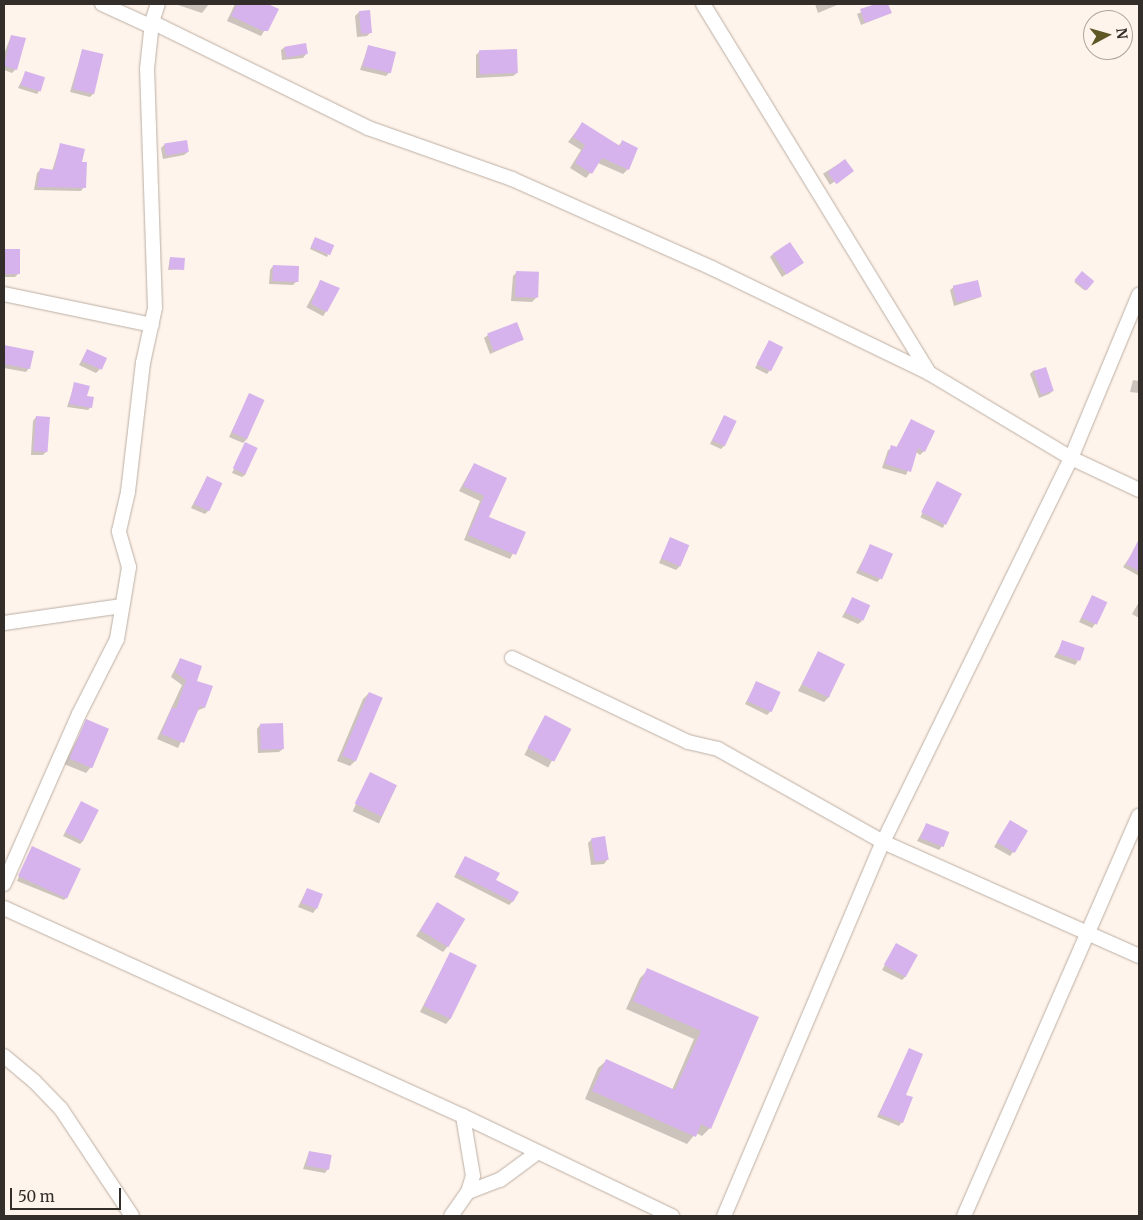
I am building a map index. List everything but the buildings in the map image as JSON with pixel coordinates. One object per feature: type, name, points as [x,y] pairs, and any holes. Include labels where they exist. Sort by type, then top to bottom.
[{"type":"street","points":[[102,4],[152,24],[368,128],[512,179],[712,268],[929,373],[1070,458],[1139,490]]},
{"type":"street","points":[[4,884],[79,714],[117,639],[129,567],[119,531],[128,492],[143,363],[155,308],[147,69],[152,24],[158,4]]},
{"type":"street","points":[[703,4],[929,373]]},
{"type":"street","points":[[4,294],[152,325]]},
{"type":"street","points":[[724,1216],[883,842],[1070,458],[1139,295]]},
{"type":"street","points":[[4,623],[122,606]]},
{"type":"street","points":[[512,658],[688,742],[718,749],[883,842],[1139,956]]},
{"type":"street","points":[[964,1216],[1139,816]]},
{"type":"street","points":[[4,908],[463,1116],[672,1216]]},
{"type":"street","points":[[4,1056],[35,1082],[61,1109],[132,1216]]},
{"type":"street","points":[[451,1216],[468,1192],[472,1166],[463,1116]]},
{"type":"street","points":[[468,1192],[500,1180],[538,1152]]}]
